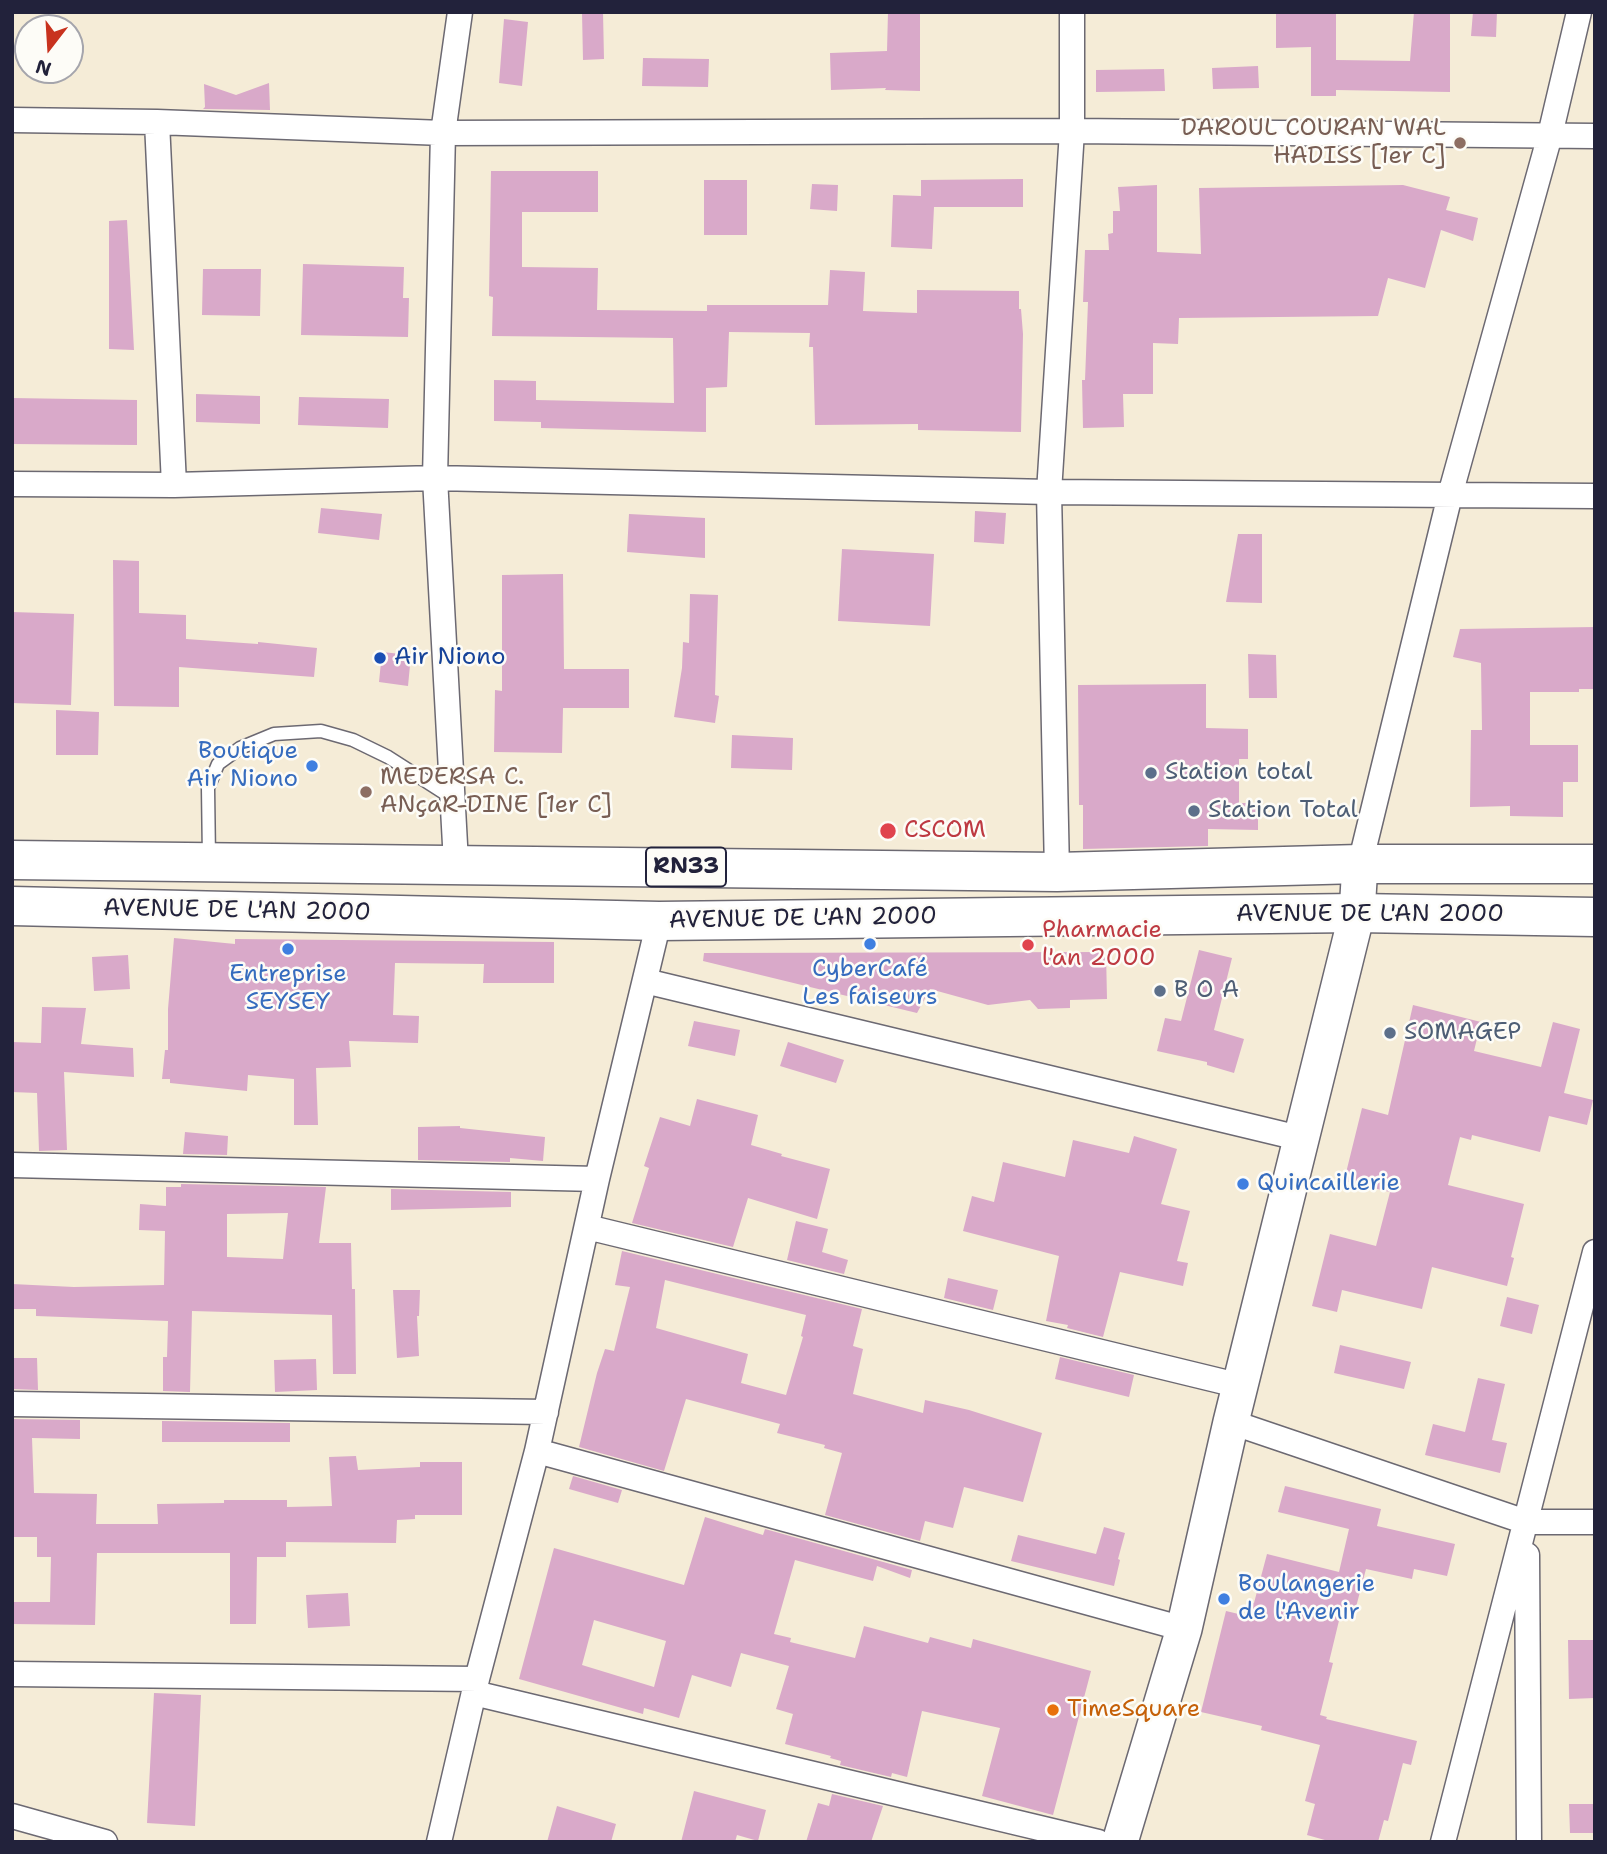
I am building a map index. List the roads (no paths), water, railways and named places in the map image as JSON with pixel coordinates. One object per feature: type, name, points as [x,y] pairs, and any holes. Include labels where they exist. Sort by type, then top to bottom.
[{"type":"main road","name":"AVENUE DE L'AN 2000","points":[[12,860],[1057,872],[1360,864],[1595,864]]},
{"type":"main road","name":"AVENUE DE L'AN 2000","points":[[12,906],[659,921],[1357,913],[1595,917]]},
{"type":"street","points":[[456,863],[435,478],[443,133],[460,12]]},
{"type":"street","points":[[1057,872],[1049,492],[1072,131],[1072,12]]},
{"type":"street","points":[[1119,1842],[1184,1629],[1231,1422],[1357,913],[1360,864],[1450,495],[1550,135],[1579,12]]},
{"type":"street","points":[[12,120],[157,122],[443,133],[1072,131],[1595,136]]},
{"type":"street","points":[[157,122],[174,485]]},
{"type":"street","points":[[12,484],[174,485],[435,478],[1049,492],[1595,496]]},
{"type":"street","points":[[439,1842],[475,1686],[537,1451],[597,1179],[659,921]]},
{"type":"street","points":[[645,981],[1303,1139]]},
{"type":"street","points":[[12,1165],[597,1179]]},
{"type":"street","points":[[587,1227],[1241,1386]]},
{"type":"street","points":[[1443,1842],[1595,1252]]},
{"type":"street","points":[[12,1404],[546,1412]]},
{"type":"street","points":[[1231,1422],[1527,1522],[1595,1522]]},
{"type":"street","points":[[537,1451],[1184,1629]]},
{"type":"street","points":[[1527,1522],[1529,1842]]},
{"type":"street","points":[[12,1674],[475,1686],[1098,1842]]},
{"type":"street","points":[[12,1816],[106,1842]]},
{"type":"lane","points":[[209,862],[208,788],[218,764],[240,748],[274,734],[321,731],[353,740],[388,757],[452,799]]},
{"type":"place","name":"DAROUL COURAN WAL HADISS [1er C]","points":[[1460,143]]},
{"type":"place","name":"Air Niono","points":[[380,658]]},
{"type":"place","name":"Boutique Air Niono","points":[[312,766]]},
{"type":"place","name":"Station total","points":[[1151,773]]},
{"type":"place","name":"MEDERSA C. ANçaR-DINE [1er C]","points":[[366,792]]},
{"type":"place","name":"Station Total","points":[[1194,811]]},
{"type":"place","name":"CSCOM","points":[[888,831]]},
{"type":"place","name":"CyberCafé Les faiseurs","points":[[870,944]]},
{"type":"place","name":"Pharmacie l'an 2000","points":[[1028,945]]},
{"type":"place","name":"Entreprise SEYSEY","points":[[288,949]]},
{"type":"place","name":"B O A","points":[[1160,991]]},
{"type":"place","name":"SOMAGEP","points":[[1390,1033]]},
{"type":"place","name":"Quincaillerie","points":[[1243,1184]]},
{"type":"place","name":"Boulangerie de l'Avenir","points":[[1224,1599]]},
{"type":"place","name":"TimeSquare","points":[[1053,1710]]}]
